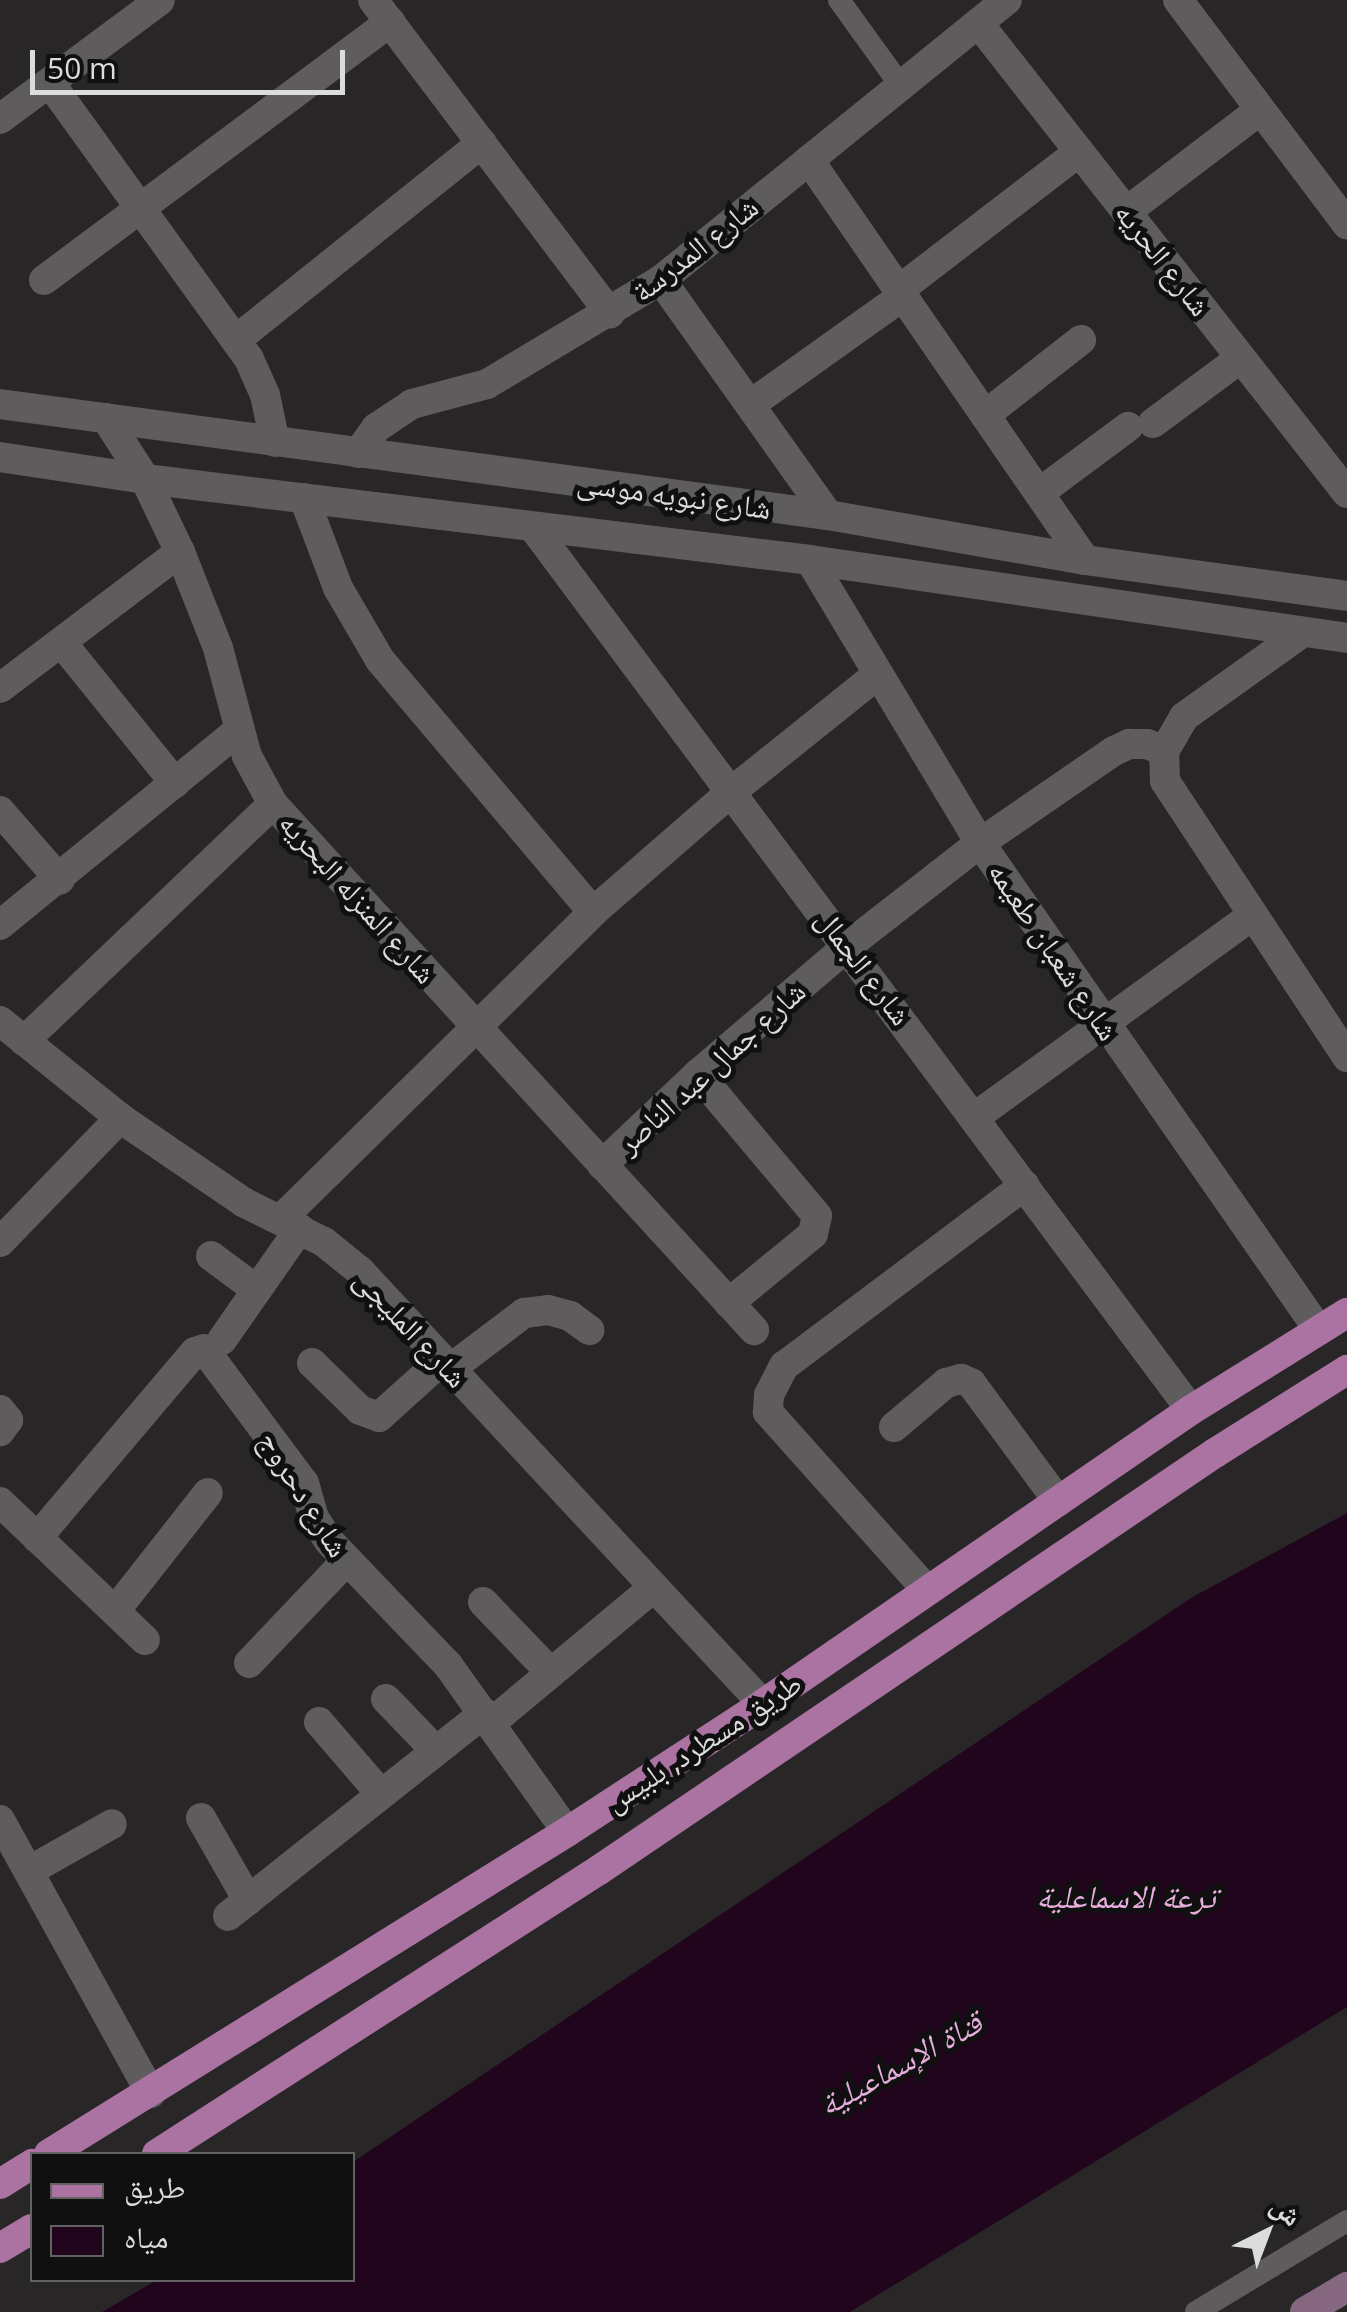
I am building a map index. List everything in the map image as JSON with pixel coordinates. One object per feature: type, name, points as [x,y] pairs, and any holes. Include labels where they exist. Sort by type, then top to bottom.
[{"type":"main road","name":"طريق مسطرد, بلبيس","points":[[52,2152],[567,1832],[763,1704],[1191,1410],[1347,1313]]},
{"type":"main road","name":"طريق مسطرد, بلبيس","points":[[159,2152],[599,1870],[1198,1464],[1347,1370]]},
{"type":"main road","points":[[0,2184],[30,2165]]},
{"type":"main road","points":[[0,2248],[30,2230]]},
{"type":"main road","points":[[1306,2312],[1347,2287]]},
{"type":"street","points":[[0,119],[160,0]]},
{"type":"street","name":"شارع المدرسة","points":[[358,453],[376,428],[412,404],[487,384],[660,280],[1007,0]]},
{"type":"street","points":[[1178,0],[1347,224]]},
{"type":"street","points":[[44,280],[141,208],[382,11],[610,313]]},
{"type":"street","name":"شارع الحريه","points":[[979,24],[1347,493]]},
{"type":"street","points":[[50,83],[236,340],[265,394],[275,442]]},
{"type":"street","points":[[1126,212],[1260,110]]},
{"type":"street","points":[[236,340],[482,143]]},
{"type":"street","points":[[750,405],[1080,152]]},
{"type":"street","points":[[808,160],[1085,560]]},
{"type":"street","points":[[660,280],[828,515]]},
{"type":"street","points":[[985,415],[1081,340]]},
{"type":"street","points":[[1039,494],[1240,358]]},
{"type":"street","name":"شارع نبويه موسى","points":[[0,404],[828,515],[1085,560],[1347,596]]},
{"type":"street","name":"شارع المنزله البحريه","points":[[106,418],[145,479],[180,552],[218,648],[238,730],[273,804],[754,1330]]},
{"type":"street","name":"شارع نبويه موسى","points":[[0,457],[145,479],[810,560],[1347,638]]},
{"type":"street","points":[[304,498],[338,588],[380,660],[593,912]]},
{"type":"street","name":"شارع الجمال","points":[[533,526],[849,945],[1191,1410]]},
{"type":"street","points":[[0,688],[180,552]]},
{"type":"street","name":"شارع شعبان طعيمه","points":[[810,560],[980,844],[1318,1329]]},
{"type":"street","points":[[1302,632],[1184,717],[1171,732],[1164,751],[1164,781],[1347,1056]]},
{"type":"street","points":[[62,644],[175,782]]},
{"type":"street","points":[[222,1340],[257,1290],[291,1223],[474,1025],[593,912],[731,792],[877,676]]},
{"type":"street","points":[[0,925],[60,880],[238,730]]},
{"type":"street","name":"شارع جمال عبد الناصر","points":[[602,1165],[698,1074],[849,945],[980,844],[1114,750],[1129,744],[1147,744],[1164,751]]},
{"type":"street","points":[[8,1032],[273,804]]},
{"type":"street","points":[[0,811],[60,880]]},
{"type":"street","points":[[975,1117],[1252,916]]},
{"type":"street","name":"شارع المليجى","points":[[8,1032],[120,1118],[243,1202],[291,1223],[360,1271],[763,1704]]},
{"type":"street","points":[[698,1074],[818,1216],[813,1234],[730,1303]]},
{"type":"street","points":[[0,1242],[120,1118]]},
{"type":"street","points":[[927,1590],[768,1412],[769,1395],[784,1366],[1025,1184]]},
{"type":"street","points":[[211,1256],[257,1290]]},
{"type":"street","points":[[312,1364],[360,1410],[379,1417],[446,1364],[524,1313],[548,1310],[570,1316],[589,1330]]},
{"type":"street","name":"شارع دحروج","points":[[38,1538],[195,1352],[204,1349],[304,1483],[314,1518],[346,1562],[424,1638],[487,1718],[567,1832]]},
{"type":"street","points":[[894,1427],[946,1383],[962,1379],[972,1383],[1058,1501]]},
{"type":"street","points":[[0,1410],[8,1420],[0,1432]]},
{"type":"street","points":[[115,1612],[208,1493]]},
{"type":"street","points":[[0,1502],[146,1640]]},
{"type":"street","points":[[249,1663],[346,1562]]},
{"type":"street","points":[[201,1818],[238,1908],[436,1751],[551,1673],[654,1587]]},
{"type":"street","points":[[483,1602],[551,1673]]},
{"type":"street","points":[[386,1699],[436,1751]]},
{"type":"street","points":[[319,1722],[381,1794]]},
{"type":"street","points":[[0,1820],[151,2093]]},
{"type":"street","points":[[29,1872],[112,1824]]},
{"type":"lane","points":[[839,0],[901,86]]},
{"type":"lane","points":[[1196,2312],[1347,2220]]},
{"type":"water","name":"ترعة الاسماعلية","points":[[1347,1513],[1347,2007],[850,2312],[102,2312],[154,2282],[355,2282],[355,2161],[1191,1598]]},
{"type":"water label","name":"قناة الإسماعيلية","points":[[900,2063]]}]
